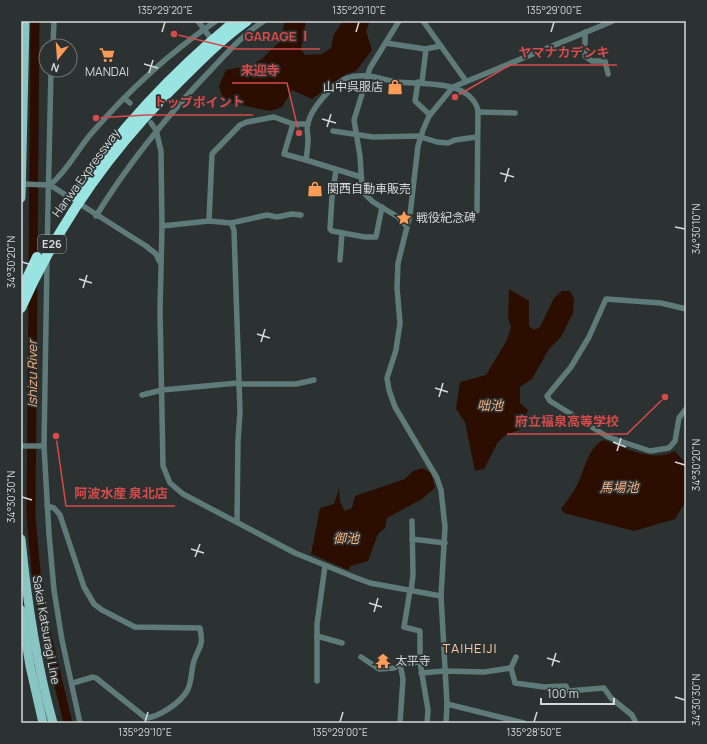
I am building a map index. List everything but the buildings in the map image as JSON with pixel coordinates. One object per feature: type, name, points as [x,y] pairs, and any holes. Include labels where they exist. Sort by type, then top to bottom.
[{"type":"highway","name":"Hanwa Expressway","points":[[21,291],[50,234],[87,182],[118,134],[204,47],[234,21]]},
{"type":"highway","name":"Hanwa Expressway","points":[[21,308],[37,271],[87,182],[154,106],[209,53],[247,21]]},
{"type":"main road","points":[[21,198],[23,184],[25,21]]},
{"type":"main road","name":"Sakai Katsuragi Line","points":[[21,539],[37,655],[53,723]]},
{"type":"main road","name":"Sakai Katsuragi Line","points":[[21,610],[30,666],[43,723]]},
{"type":"street","points":[[53,38],[54,21]]},
{"type":"street","points":[[198,21],[203,30],[209,36]]},
{"type":"street","points":[[50,185],[60,176],[89,136],[164,58],[216,21]]},
{"type":"street","points":[[96,216],[113,188],[156,130],[246,33],[264,21]]},
{"type":"street","points":[[399,21],[370,68],[354,120],[364,193],[373,202],[396,216],[406,228]]},
{"type":"street","points":[[423,21],[466,81]]},
{"type":"street","points":[[446,723],[447,704],[441,596],[445,527],[440,490],[437,478],[395,407],[389,390],[387,378],[396,350],[400,323],[397,288],[398,263],[410,215],[421,137],[430,115],[453,87],[613,21]]},
{"type":"street","points":[[585,32],[585,56],[592,60],[605,61],[608,74]]},
{"type":"street","points":[[386,43],[426,49],[441,46]]},
{"type":"street","points":[[220,49],[225,55]]},
{"type":"street","points":[[426,49],[415,101],[430,115]]},
{"type":"street","points":[[306,160],[308,124],[324,95],[346,78],[368,74],[391,81],[420,82],[453,87],[469,96],[476,103],[478,112],[477,211]]},
{"type":"street","points":[[51,78],[50,185],[46,282],[43,446],[54,590],[62,640],[80,723]]},
{"type":"street","points":[[124,98],[130,103]]},
{"type":"street","points":[[478,112],[515,113]]},
{"type":"street","points":[[209,221],[212,154],[240,125],[247,122],[274,117],[293,124],[308,124]]},
{"type":"street","points":[[151,123],[156,130],[161,151],[162,226],[160,265],[163,466],[167,479],[183,494],[294,553],[370,584],[441,596]]},
{"type":"street","points":[[293,124],[284,154],[361,177]]},
{"type":"street","points":[[333,132],[357,136],[393,138],[421,137],[437,142],[448,143],[455,140],[477,137]]},
{"type":"street","points":[[336,170],[332,197],[330,229],[332,231],[376,237],[382,207]]},
{"type":"street","points":[[23,184],[50,185],[156,254],[160,265]]},
{"type":"street","points":[[162,226],[209,221],[231,223],[267,215],[277,217],[292,214],[301,215]]},
{"type":"street","points":[[396,216],[410,215]]},
{"type":"street","points":[[231,223],[234,230],[240,412],[238,440],[237,522]]},
{"type":"street","points":[[340,260],[342,233]]},
{"type":"street","points":[[686,310],[661,303],[606,299],[589,337],[571,366],[546,396],[602,434],[650,451],[669,448],[676,441],[679,418],[686,409]]},
{"type":"street","points":[[142,395],[162,390],[238,384],[289,384],[314,380]]},
{"type":"street","points":[[22,446],[43,446]]},
{"type":"street","points":[[47,506],[54,508],[60,515],[84,587],[94,604],[102,610],[135,627],[200,628],[203,641],[194,659],[188,690],[172,705],[152,717],[146,718],[96,678],[92,677],[72,683]]},
{"type":"street","points":[[412,521],[413,576],[404,627],[420,631],[420,662],[428,710],[427,723]]},
{"type":"street","points":[[412,539],[445,543]]},
{"type":"street","points":[[317,681],[316,624],[325,566]]},
{"type":"street","points":[[317,636],[342,643]]},
{"type":"street","points":[[361,657],[379,669],[394,668],[400,664],[420,662]]},
{"type":"street","points":[[516,657],[511,668],[515,683],[544,687],[566,686],[568,690],[604,688],[611,698],[632,715],[636,723]]},
{"type":"street","points":[[400,664],[403,679],[400,723]]},
{"type":"street","points":[[421,674],[444,670],[484,672],[511,668]]},
{"type":"street","points":[[447,704],[524,723]]},
{"type":"water","points":[[285,21],[306,21],[301,49],[305,55],[322,54],[331,48],[334,34],[343,21],[370,21],[366,31],[372,50],[356,71],[346,74],[312,99],[292,90],[282,107],[270,111],[231,103],[222,97],[219,86],[226,70],[248,66],[262,59],[280,41]]},
{"type":"water","name":"咄池","points":[[509,289],[529,301],[529,326],[534,330],[540,327],[554,298],[562,291],[570,291],[574,299],[573,313],[561,337],[549,349],[532,379],[520,387],[520,403],[528,410],[521,429],[506,435],[498,442],[484,469],[475,471],[465,422],[456,409],[460,382],[486,375],[507,340],[511,327],[508,317]]},
{"type":"water","name":"馬場池","points":[[604,440],[630,450],[649,455],[667,454],[675,451],[686,464],[686,501],[675,519],[634,531],[564,513],[561,509],[577,485],[590,454],[598,443]]},
{"type":"water","name":"御池","points":[[423,468],[431,473],[435,488],[422,499],[387,518],[385,528],[378,534],[368,561],[351,566],[348,570],[311,554],[320,508],[334,504],[339,489],[340,502],[345,511],[352,508],[355,496],[405,479],[413,471]]},
{"type":"waterway","name":"Ishizu River","points":[[33,266],[35,21]]},
{"type":"waterway","name":"Ishizu River","points":[[33,282],[31,516],[36,572],[43,619],[68,723]]},
{"type":"place","name":"GARAGE Ⅰ","points":[[174,34]]},
{"type":"place","name":"MANDAI","points":[[107,55]]},
{"type":"place","name":"山中呉服店","points":[[395,87]]},
{"type":"place","name":"ヤマナカデンキ","points":[[455,97]]},
{"type":"place","name":"トップポイント","points":[[96,118]]},
{"type":"place","name":"来迎寺","points":[[299,133]]},
{"type":"place","name":"関西自動車販売","points":[[315,189]]},
{"type":"place","name":"戦役紀念碑","points":[[404,218]]},
{"type":"place","name":"府立福泉高等学校","points":[[665,397]]},
{"type":"place","name":"阿波水産 泉北店","points":[[56,436]]},
{"type":"place","name":"太平寺","points":[[383,661]]},
{"type":"district","name":"TAIHEIJI","points":[[470,648]]}]
